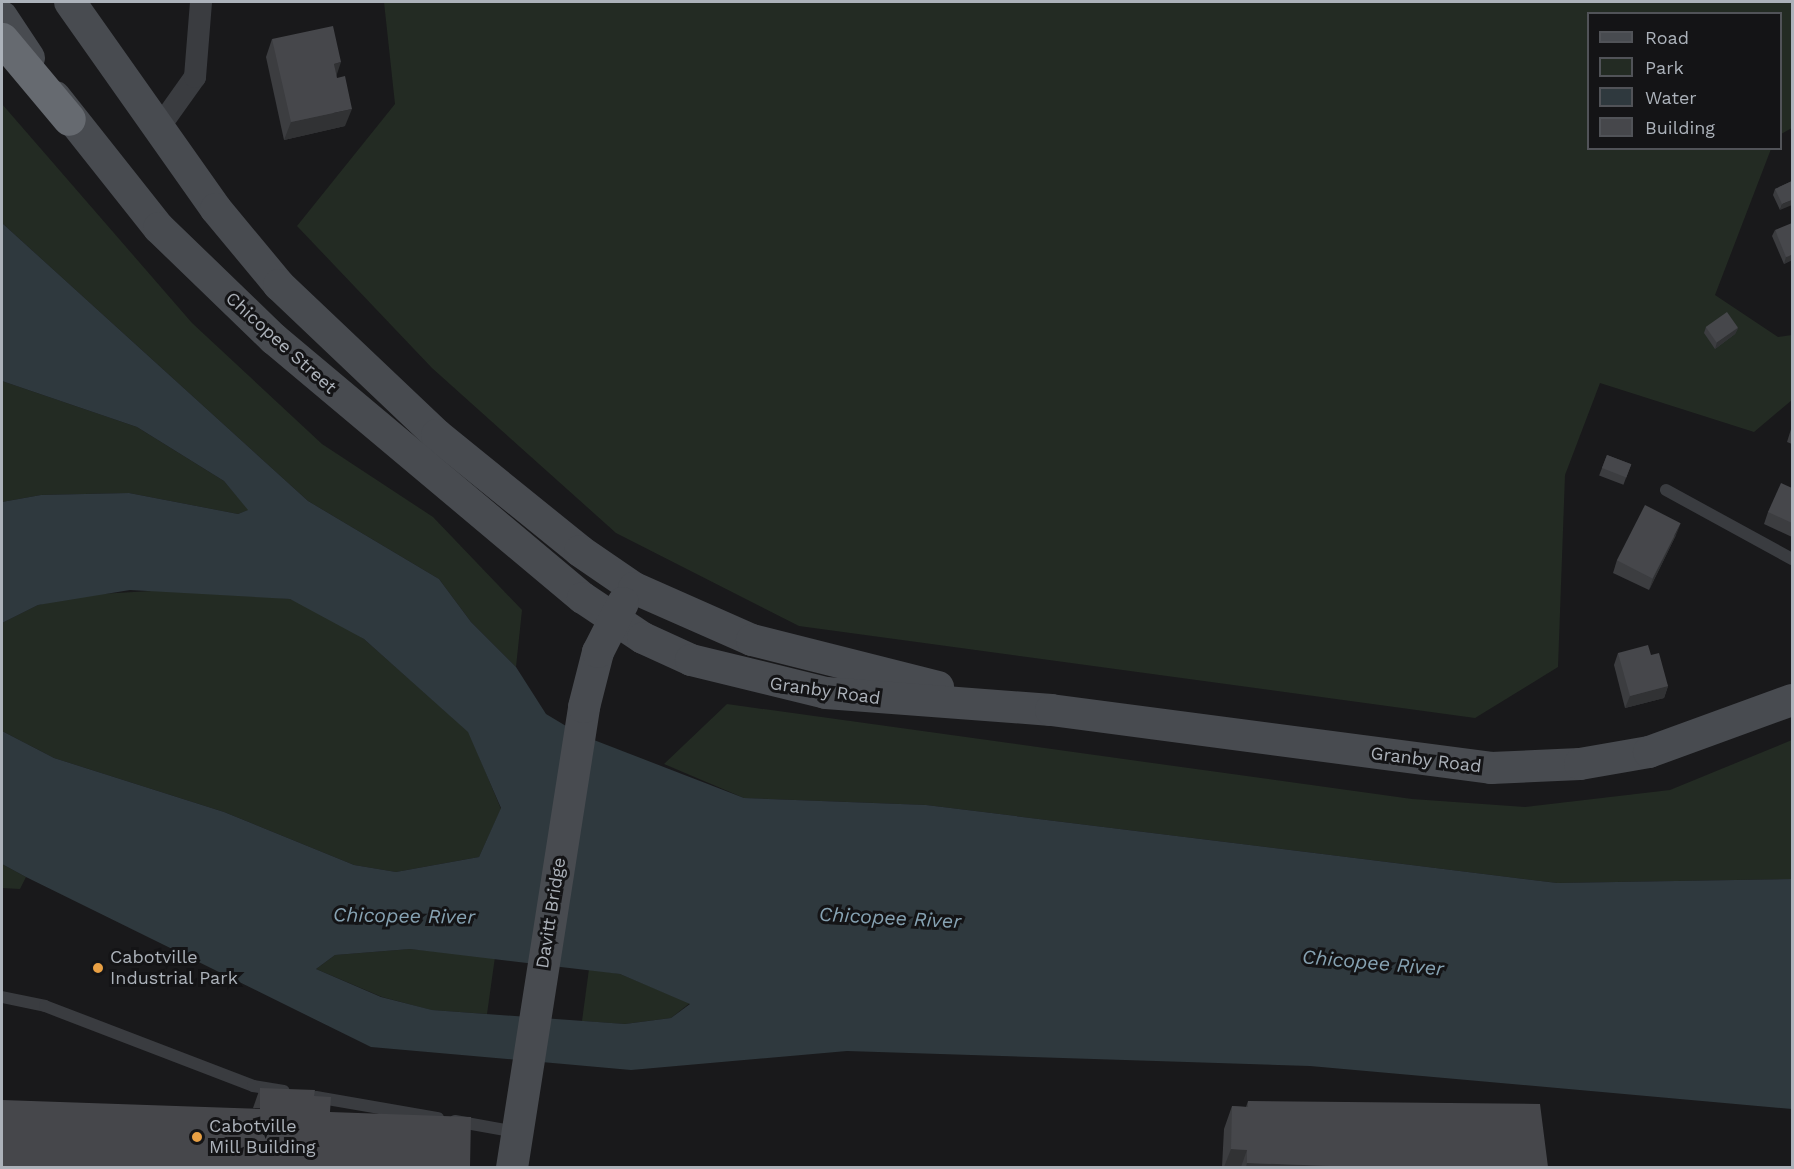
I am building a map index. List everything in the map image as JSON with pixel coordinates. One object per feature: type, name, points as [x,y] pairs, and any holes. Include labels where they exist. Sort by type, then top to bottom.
[{"type":"highway","points":[[2,39],[69,119]]},
{"type":"main road","name":"Chicopee Street","points":[[70,2],[158,129],[279,285],[355,362],[511,495],[634,588]]},
{"type":"main road","name":"Chicopee Street","points":[[2,16],[69,119],[159,228],[215,285],[403,449],[612,620]]},
{"type":"main road","name":"Davitt Bridge","points":[[512,1167],[584,707],[612,620],[634,588]]},
{"type":"main road","name":"Granby Road","points":[[634,588],[707,623],[813,659],[1051,710]]},
{"type":"main road","name":"Granby Road","points":[[612,620],[670,651],[785,687],[1051,710],[1522,768],[1649,752],[1792,700]]},
{"type":"street","points":[[158,129],[195,77],[201,2]]},
{"type":"lane","points":[[1666,490],[1792,559]]},
{"type":"lane","points":[[2,997],[45,1006],[253,1086],[518,1126]]},
{"type":"green space","points":[[384,2],[1792,2],[1792,128],[1782,133],[1782,12],[1587,12],[1587,150],[1771,150],[1715,295],[1778,337],[1792,335],[1792,400],[1754,432],[1600,383],[1565,475],[1558,667],[1475,718],[799,626],[616,533],[432,368],[297,226],[395,104]]},
{"type":"green space","points":[[2,104],[192,323],[322,444],[433,517],[522,610],[516,667],[471,622],[439,579],[308,501],[2,223]]},
{"type":"green space","points":[[2,381],[137,427],[224,481],[249,510],[238,514],[129,493],[41,495],[2,502]]},
{"type":"green space","points":[[186,589],[290,599],[326,614],[364,639],[469,732],[501,809],[479,857],[396,872],[354,865],[224,812],[54,758],[2,731],[2,623],[38,605],[82,595]]},
{"type":"green space","points":[[727,704],[1412,799],[1525,807],[1670,790],[1792,740],[1792,879],[1557,883],[926,805],[744,798],[664,764]]},
{"type":"green space","points":[[2,864],[26,877],[20,889],[2,888]]},
{"type":"green space","points":[[410,949],[495,957],[487,1014],[431,1010],[382,997],[316,969],[335,955]]},
{"type":"green space","points":[[589,969],[620,974],[690,1003],[671,1018],[625,1024],[582,1021]]},
{"type":"water","name":"Chicopee River","points":[[2,223],[308,501],[439,579],[471,622],[516,667],[546,714],[581,735],[744,798],[926,805],[1557,883],[1792,879],[1792,1109],[1310,1066],[847,1051],[631,1070],[371,1047],[2,864],[2,731],[54,758],[224,812],[354,865],[396,872],[479,857],[501,808],[468,732],[364,639],[290,599],[130,590],[38,605],[2,623],[2,502],[41,495],[129,493],[238,514],[248,510],[224,481],[137,427],[2,381]],"holes":[[[410,949],[620,974],[690,1004],[671,1018],[625,1024],[432,1010],[381,997],[316,969],[335,955]]]},
{"type":"building","points":[[333,26],[341,62],[334,64],[337,78],[345,76],[352,109],[291,122],[272,39]]},
{"type":"building","points":[[1792,181],[1792,200],[1782,204],[1775,189]]},
{"type":"building","points":[[1792,223],[1792,255],[1786,257],[1775,230]]},
{"type":"building","points":[[1727,312],[1738,328],[1717,342],[1706,327]]},
{"type":"building","points":[[1607,455],[1631,464],[1626,477],[1602,468]]},
{"type":"building","points":[[1781,483],[1792,488],[1792,523],[1768,512]]},
{"type":"building","points":[[1645,505],[1681,523],[1652,578],[1617,560]]},
{"type":"building","points":[[1648,645],[1651,655],[1659,653],[1668,686],[1630,696],[1618,653]]},
{"type":"building","name":"Cabotville Mill Building","points":[[260,1088],[315,1090],[314,1096],[331,1097],[330,1112],[471,1117],[470,1167],[2,1167],[2,1100],[260,1109]]},
{"type":"building","points":[[1248,1101],[1540,1104],[1548,1167],[1356,1167],[1247,1163],[1247,1150],[1231,1149],[1232,1106],[1248,1107]]},
{"type":"place","name":"Cabotville Industrial Park","points":[[98,968]]},
{"type":"place","name":"Cabotville Mill Building","points":[[197,1137]]}]
